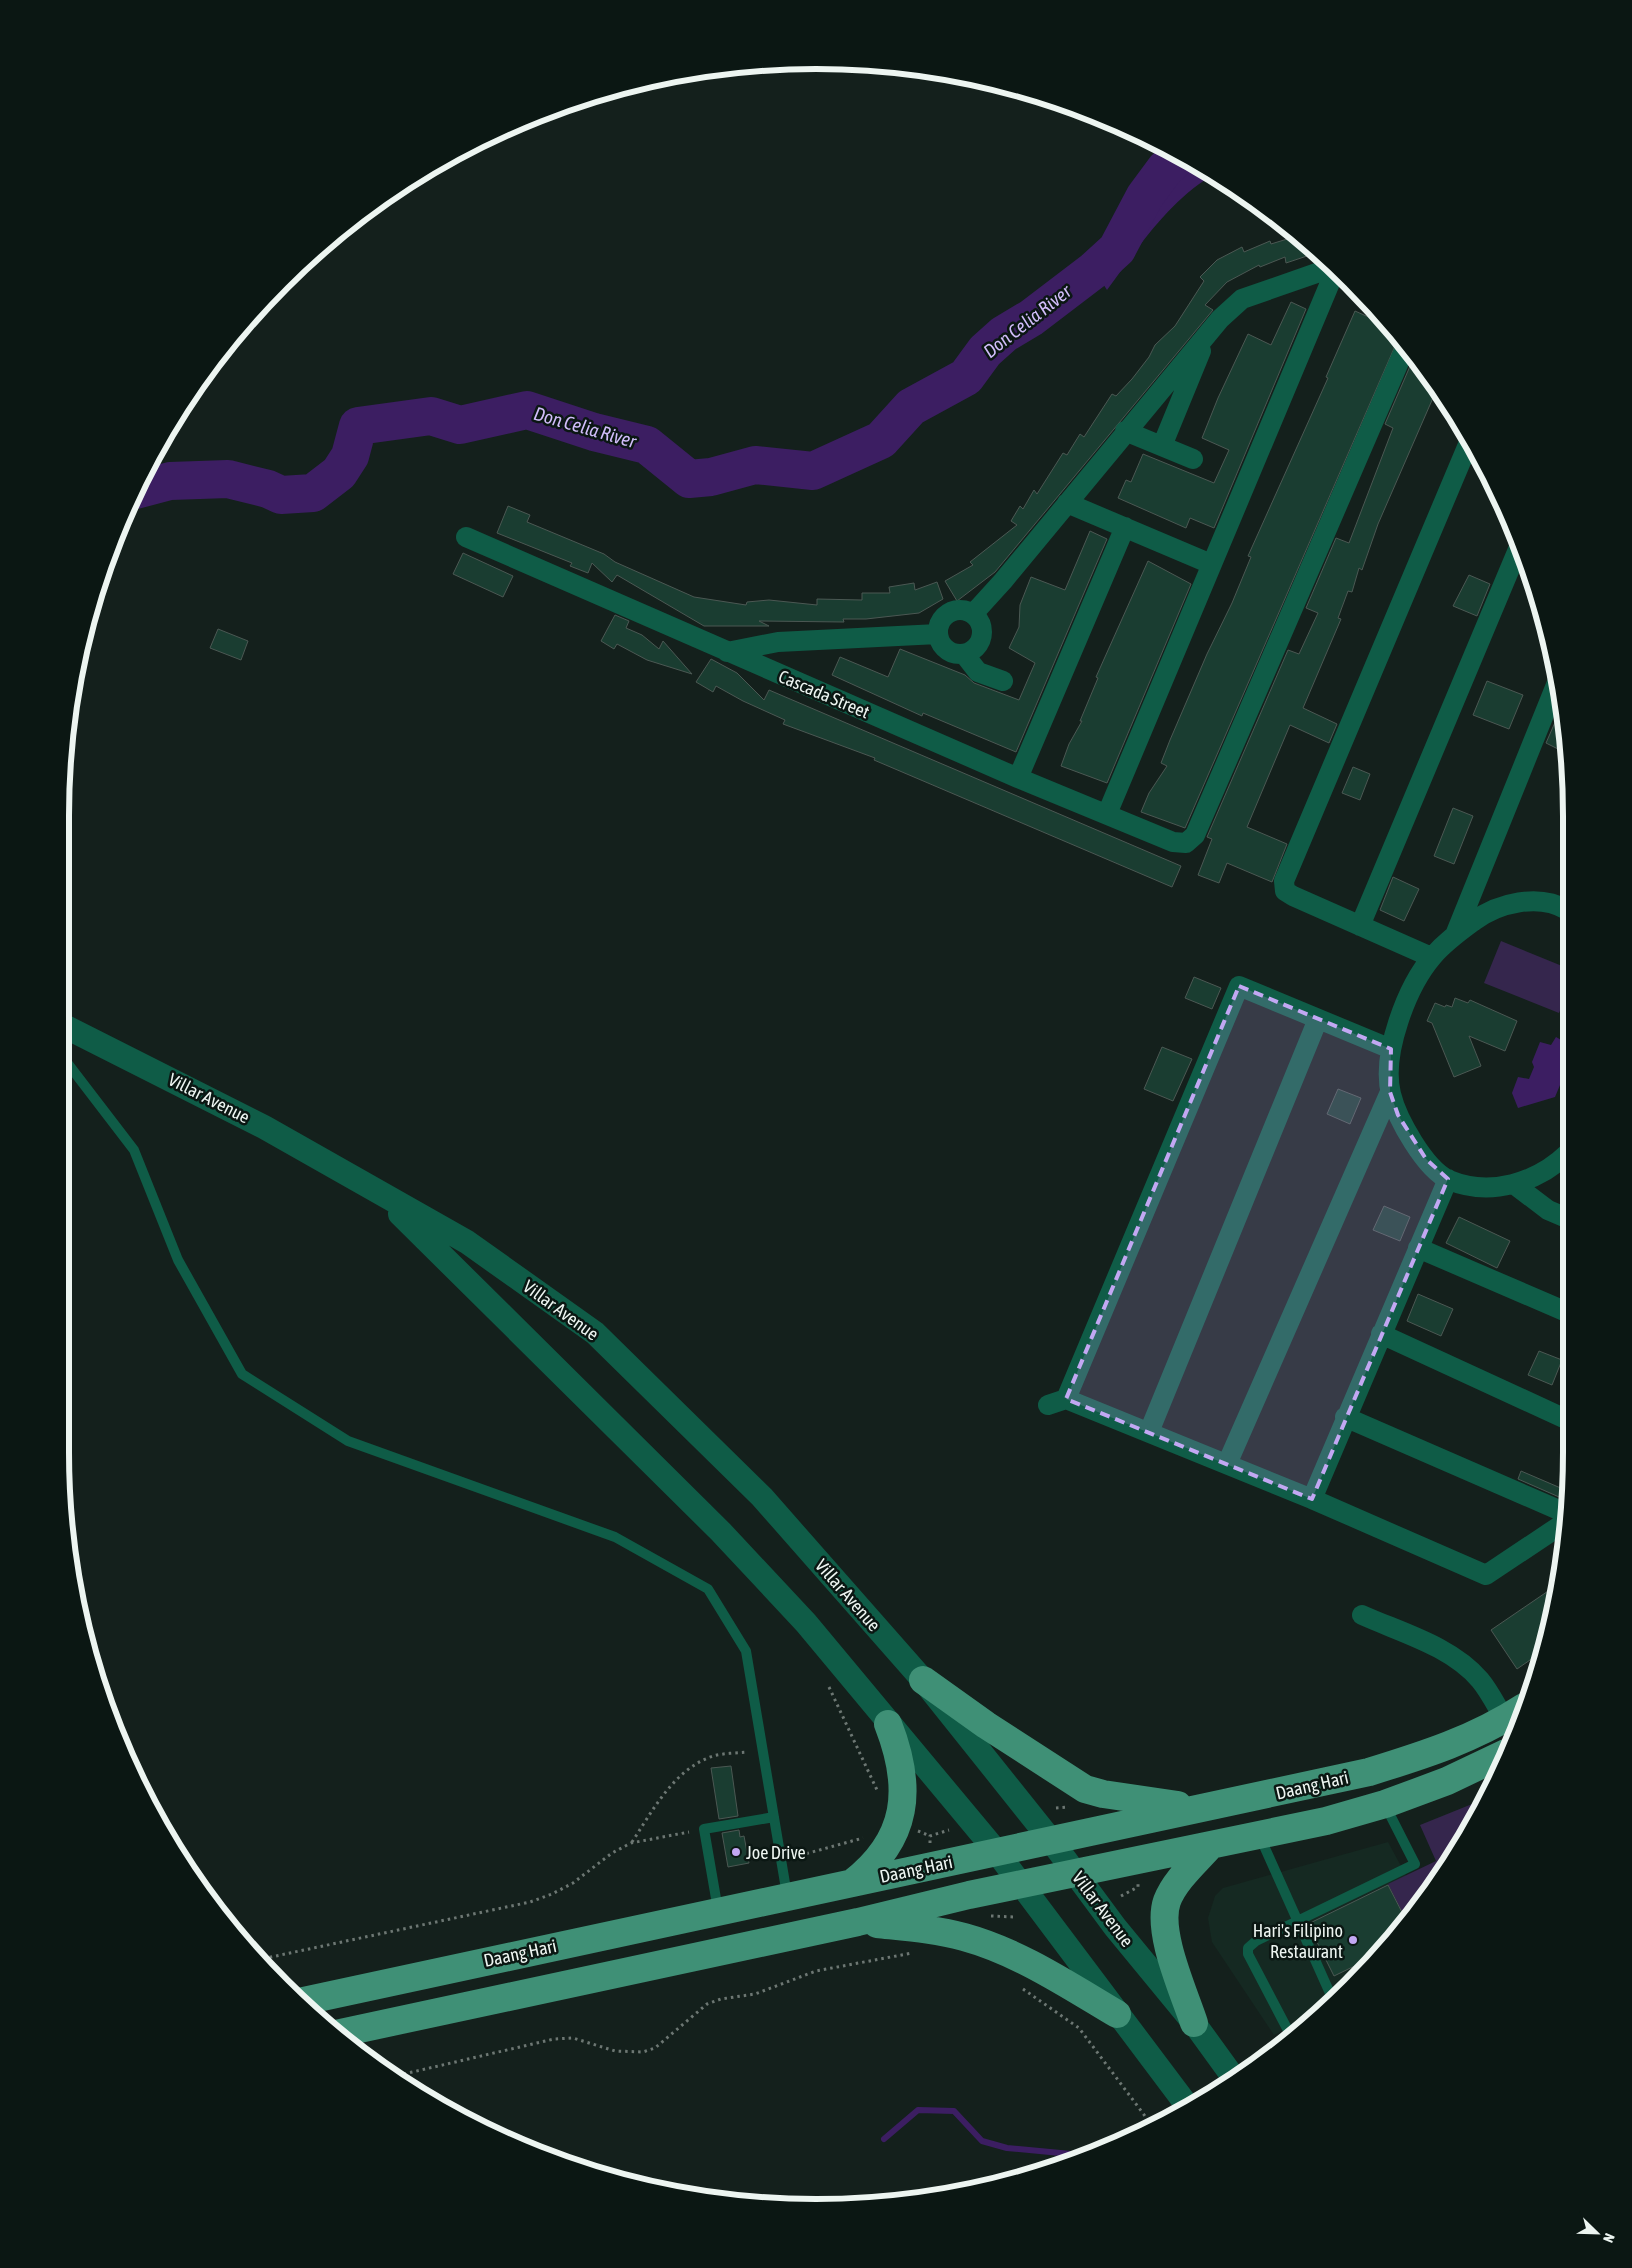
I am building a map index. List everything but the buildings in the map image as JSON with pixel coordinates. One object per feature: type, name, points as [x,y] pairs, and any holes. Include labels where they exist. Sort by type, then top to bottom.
[{"type":"main road","points":[[923,1680],[986,1725],[1086,1789],[1141,1801],[1202,1808]]},
{"type":"main road","name":"Daang Hari","points":[[308,2000],[787,1895],[850,1884],[1050,1839],[1369,1772],[1440,1750],[1514,1714]]},
{"type":"main road","points":[[850,1884],[879,1858],[890,1841],[899,1815],[903,1798],[903,1772],[897,1747],[888,1724]]},
{"type":"main road","name":"Daang Hari","points":[[345,2032],[858,1922],[969,1895],[1326,1821],[1385,1804],[1447,1781],[1498,1757]]},
{"type":"main road","points":[[1194,2024],[1168,1939],[1164,1914],[1168,1900],[1176,1886],[1210,1846]]},
{"type":"main road","points":[[858,1922],[937,1931],[983,1943],[1049,1974],[1117,2014]]},
{"type":"street","points":[[973,614],[1068,503],[1220,319],[1242,299],[1325,270]]},
{"type":"street","points":[[1107,814],[1333,277]]},
{"type":"street","points":[[1162,446],[1209,333]]},
{"type":"street","name":"Cascada Street","points":[[466,537],[1018,778],[1173,842],[1186,842],[1195,834],[1403,353]]},
{"type":"street","points":[[1126,431],[1193,459]]},
{"type":"street","points":[[1432,957],[1293,896],[1285,891],[1284,881],[1466,448]]},
{"type":"street","points":[[1068,503],[1211,564]]},
{"type":"street","points":[[1018,778],[1124,527]]},
{"type":"street","points":[[1360,926],[1516,555]]},
{"type":"street","points":[[959,610],[973,614],[981,626],[980,640],[970,651],[964,654],[949,652],[940,641],[938,634],[941,620],[952,611],[959,610]]},
{"type":"street","points":[[726,652],[778,642],[938,634]]},
{"type":"street","points":[[964,654],[978,672],[1003,681]]},
{"type":"street","points":[[1455,935],[1553,693]]},
{"type":"street","points":[[1227,1464],[1390,1092],[1391,1049],[1396,1024],[1416,980],[1432,957],[1455,935],[1484,914],[1511,904],[1533,902],[1563,903]]},
{"type":"street","points":[[1391,1049],[1239,986],[1057,1402],[1149,1432],[1312,1499],[1486,1575],[1559,1526]]},
{"type":"street","points":[[1149,1432],[1318,1019]]},
{"type":"street","name":"Villar Avenue","points":[[69,1029],[264,1127],[379,1194],[467,1242],[594,1333],[762,1497],[923,1680],[1050,1839],[1115,1927],[1194,2024],[1231,2073]]},
{"type":"street","points":[[1390,1092],[1408,1134],[1426,1159],[1448,1179],[1477,1187],[1515,1185],[1537,1176],[1563,1157]]},
{"type":"street","points":[[1312,1499],[1345,1416],[1448,1179]]},
{"type":"street","points":[[1515,1185],[1548,1210],[1563,1217]]},
{"type":"street","name":"Villar Avenue","points":[[379,1194],[721,1532],[806,1624],[888,1724],[957,1802],[996,1851],[1184,2102]]},
{"type":"street","points":[[1418,1248],[1563,1310]]},
{"type":"street","points":[[1381,1334],[1563,1418]]},
{"type":"street","points":[[1345,1416],[1561,1511]]},
{"type":"street","points":[[1362,1615],[1446,1652],[1465,1665],[1514,1714]]},
{"type":"lane","points":[[69,1065],[134,1150],[178,1260],[242,1374],[348,1441],[615,1537],[708,1589],[746,1651],[787,1895]]},
{"type":"lane","points":[[1288,2031],[1248,1954],[1248,1948],[1256,1941],[1415,1864],[1385,1804]]},
{"type":"lane","points":[[718,1910],[704,1829],[774,1817]]},
{"type":"lane","points":[[1259,1836],[1331,1993]]},
{"type":"path","points":[[828,1684],[879,1795]]},
{"type":"path","points":[[631,1843],[668,1789],[692,1767],[714,1756],[763,1750]]},
{"type":"path","points":[[267,1958],[530,1902],[552,1894],[573,1883],[612,1853],[631,1843],[704,1829]]},
{"type":"path","points":[[930,1846],[930,1836],[948,1830]]},
{"type":"path","points":[[781,1859],[849,1843],[869,1833]]},
{"type":"path","points":[[1121,1896],[1138,1887],[1138,1880]]},
{"type":"path","points":[[989,1914],[994,1917],[1015,1917]]},
{"type":"path","points":[[402,2074],[554,2040],[573,2038],[614,2050],[643,2052],[659,2045],[707,2004],[721,1999],[755,1994],[816,1971],[915,1953]]},
{"type":"path","points":[[1021,1988],[1080,2028],[1149,2121]]},
{"type":"highlighted area","points":[[1239,986],[1391,1049],[1390,1092],[1398,1115],[1426,1159],[1448,1179],[1312,1499],[1066,1399]]},
{"type":"shaded area","points":[[1157,151],[1206,179],[1166,213],[1107,290],[1094,270],[1116,220]]},
{"type":"shaded area","points":[[1501,941],[1563,966],[1563,1003],[1559,1013],[1484,983]]},
{"type":"shaded area","points":[[1556,1037],[1563,1041],[1563,1078],[1555,1097],[1518,1108],[1512,1093],[1518,1077],[1529,1079],[1534,1067],[1532,1062],[1540,1042],[1551,1045]]},
{"type":"shaded area","points":[[1475,1803],[1437,1867],[1403,1914],[1388,1884],[1436,1861],[1420,1825]]},
{"type":"shaded area","points":[[1388,1842],[1417,1896],[1378,1945],[1344,1980],[1299,2022],[1274,2035],[1212,1942],[1208,1918],[1215,1896],[1223,1888]]},
{"type":"waterway","name":"Don Celia River","points":[[145,488],[170,481],[228,479],[268,489],[281,495],[313,493],[339,473],[350,456],[358,426],[431,416],[460,425],[527,410],[594,432],[647,445],[689,479],[711,477],[755,465],[813,471],[881,440],[911,407],[966,377],[985,351],[1004,334],[1031,318],[1094,270],[1117,249],[1145,196],[1165,169],[1174,161]]},
{"type":"waterway","points":[[884,2139],[918,2110],[954,2111],[982,2141],[1007,2148],[1071,2154]]},
{"type":"place","name":"Joe Drive","points":[[736,1852]]},
{"type":"place","name":"Hari's Filipino Restaurant","points":[[1353,1940]]}]
